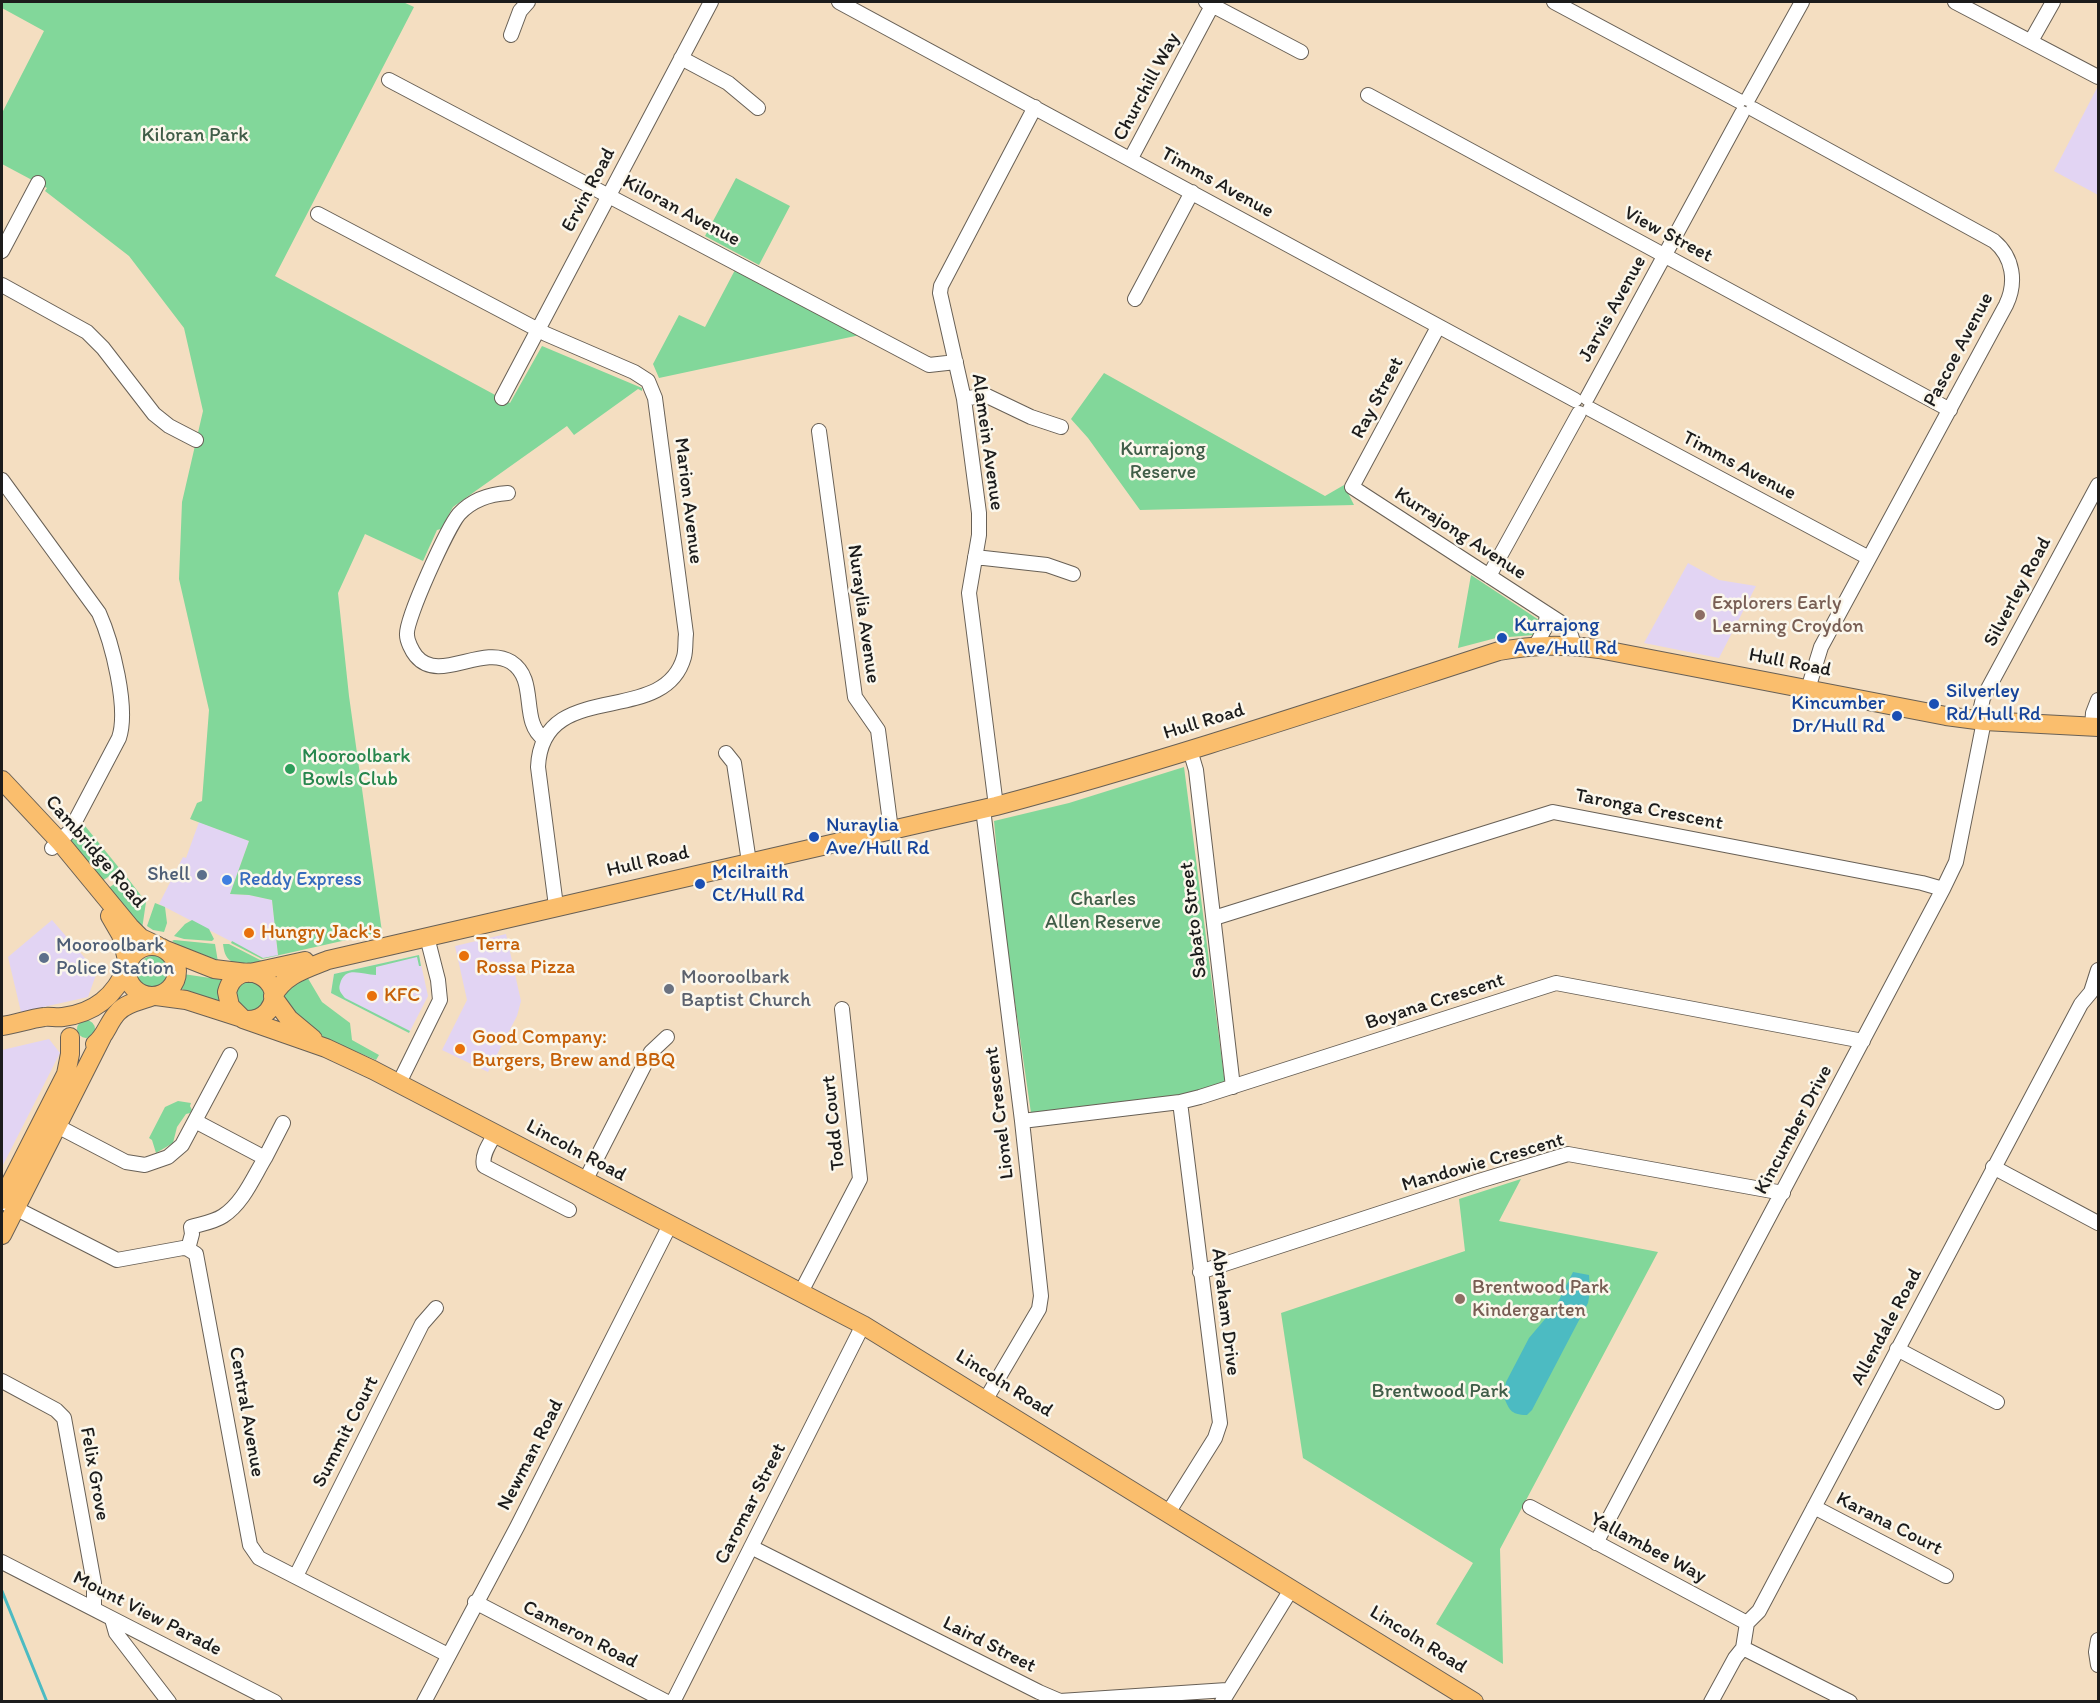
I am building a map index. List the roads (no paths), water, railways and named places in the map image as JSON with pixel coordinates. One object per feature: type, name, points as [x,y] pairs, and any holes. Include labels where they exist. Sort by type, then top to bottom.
[{"type":"main road","name":"Hull Road","points":[[273,997],[283,981],[294,973],[328,960],[989,808],[1083,783],[1499,651],[1536,645],[1574,645],[1981,720],[2095,727]]},
{"type":"main road","name":"Cambridge Road","points":[[2,781],[95,893],[117,927],[124,945],[127,966]]},
{"type":"main road","name":"Cambridge Road","points":[[95,893],[137,934],[161,948]]},
{"type":"main road","points":[[2,1038],[34,1025],[79,1013],[108,998],[119,986],[131,957],[139,949],[150,946],[161,948],[176,961],[177,974],[170,989],[136,1001],[121,1009],[114,1017],[57,1126],[6,1203]]},
{"type":"main road","name":"Hull Road","points":[[161,948],[214,969],[248,973],[304,961],[328,960]]},
{"type":"main road","points":[[127,966],[128,978],[134,988],[143,994],[193,1002],[245,1020],[257,1019],[265,1014],[271,1005],[273,997],[271,987],[267,980],[259,975],[248,973],[235,978],[227,992],[230,1006],[245,1020]]},
{"type":"main road","name":"Lincoln Road","points":[[273,997],[298,1027],[326,1048]]},
{"type":"main road","points":[[2,1026],[34,1025],[52,1028],[70,1036],[79,1045],[85,1047],[93,1045],[103,1036],[104,1027],[93,1013],[79,1013],[69,1024],[70,1036],[70,1054],[66,1074],[6,1203],[2,1235]]},
{"type":"main road","name":"Lincoln Road","points":[[245,1020],[326,1048],[399,1083],[863,1325],[1474,1701]]},
{"type":"street","points":[[511,35],[520,11],[528,2]]},
{"type":"street","name":"Ervin Road","points":[[501,398],[711,2]]},
{"type":"street","name":"Timms Avenue","points":[[839,2],[1869,558]]},
{"type":"street","name":"Pascoe Avenue","points":[[1554,2],[1986,236],[1999,245],[2007,257],[2012,277],[2010,297],[1821,647],[1808,689]]},
{"type":"street","name":"Jarvis Avenue","points":[[1489,576],[1802,2]]},
{"type":"street","points":[[1956,2],[2098,77]]},
{"type":"street","points":[[2031,41],[2053,2]]},
{"type":"street","points":[[1211,3],[1301,52]]},
{"type":"street","name":"Churchill Way","points":[[1131,158],[1211,3]]},
{"type":"street","points":[[681,58],[729,83],[758,108]]},
{"type":"street","name":"Kiloran Avenue","points":[[389,80],[929,365],[956,362]]},
{"type":"street","name":"View Street","points":[[1368,95],[1950,410]]},
{"type":"street","name":"Alamein Avenue","points":[[989,808],[969,593],[979,513],[964,399],[941,300],[941,286],[1035,107]]},
{"type":"street","points":[[2,251],[38,183]]},
{"type":"street","points":[[1135,299],[1192,192]]},
{"type":"street","name":"Marion Avenue","points":[[318,214],[537,330],[634,372],[648,381],[655,398],[686,634],[684,657],[676,673],[659,689],[643,696],[573,712],[558,722],[544,739]]},
{"type":"street","points":[[2,285],[87,332],[103,348],[154,414],[169,426],[196,440]]},
{"type":"street","name":"Ray Street","points":[[1352,487],[1438,327]]},
{"type":"street","points":[[964,399],[985,395],[1030,417],[1061,427]]},
{"type":"street","name":"Nuraylia Avenue","points":[[819,431],[855,697],[878,730],[891,830]]},
{"type":"street","points":[[2,480],[99,613],[105,626],[123,706],[122,729],[119,738],[70,831],[56,845]]},
{"type":"street","name":"Silverley Road","points":[[1981,720],[1983,698],[2098,485]]},
{"type":"street","name":"Kurrajong Avenue","points":[[1352,487],[1560,622],[1570,632],[1574,645]]},
{"type":"street","points":[[508,493],[493,494],[472,503],[454,521],[410,618],[406,636],[416,655],[430,664],[447,666],[490,657],[513,663],[524,676],[535,730],[544,739],[539,753],[538,767],[556,906]]},
{"type":"street","points":[[975,557],[1047,565],[1073,574]]},
{"type":"street","points":[[1536,645],[1545,628],[1547,614]]},
{"type":"street","points":[[2095,727],[2093,713],[2098,700]]},
{"type":"street","name":"Kincumber Drive","points":[[1596,1543],[1944,889],[1956,862],[1981,720]]},
{"type":"street","name":"Sabato Street","points":[[1190,750],[1196,770],[1233,1087]]},
{"type":"street","points":[[726,753],[734,763],[749,862]]},
{"type":"street","name":"Lionel Crescent","points":[[986,1399],[1039,1310],[1041,1296],[989,808]]},
{"type":"street","name":"Taronga Crescent","points":[[1214,918],[1553,812],[1944,889]]},
{"type":"street","points":[[399,1083],[440,1000],[438,980],[427,937]]},
{"type":"street","name":"Allendale Road","points":[[1746,1623],[1759,1611],[2081,1004],[2095,994],[2098,970]]},
{"type":"street","name":"Boyana Crescent","points":[[1022,1121],[1180,1102],[1556,983],[1863,1041]]},
{"type":"street","name":"Todd Court","points":[[801,1292],[860,1179],[842,1009]]},
{"type":"street","points":[[585,1181],[651,1052],[667,1037]]},
{"type":"street","points":[[57,1126],[126,1162],[145,1165],[169,1157],[182,1145],[230,1055]]},
{"type":"street","name":"Abraham Drive","points":[[1167,1513],[1215,1438],[1220,1423],[1180,1102]]},
{"type":"street","points":[[195,1121],[265,1158]]},
{"type":"street","points":[[6,1203],[117,1260],[177,1249],[189,1249],[191,1227],[214,1220],[232,1208],[248,1187],[283,1123]]},
{"type":"street","name":"Lincoln Road","points":[[495,1134],[486,1151],[484,1166],[569,1210]]},
{"type":"street","name":"Mandowie Crescent","points":[[1200,1272],[1568,1154],[1783,1193]]},
{"type":"street","points":[[1993,1167],[2098,1223]]},
{"type":"street","name":"Newman Road","points":[[424,1701],[517,1527],[670,1225]]},
{"type":"street","name":"Central Avenue","points":[[189,1249],[198,1258],[250,1545],[259,1558],[448,1655]]},
{"type":"street","name":"Summit Court","points":[[296,1576],[422,1324],[436,1308]]},
{"type":"street","name":"Caromar Street","points":[[673,1701],[863,1325]]},
{"type":"street","points":[[1898,1349],[1996,1402]]},
{"type":"street","name":"Felix Grove","points":[[2,1381],[56,1410],[64,1418],[94,1583],[94,1609]]},
{"type":"street","name":"Yallambee Way","points":[[1530,1507],[1746,1623]]},
{"type":"street","name":"Karana Court","points":[[1814,1507],[1946,1576]]},
{"type":"street","name":"Laird Street","points":[[751,1547],[1060,1701],[1225,1696]]},
{"type":"street","name":"Mount View Parade","points":[[2,1562],[275,1701]]},
{"type":"street","points":[[1225,1696],[1292,1588]]},
{"type":"street","name":"Cameron Road","points":[[476,1602],[667,1701]]},
{"type":"street","points":[[112,1619],[116,1633],[169,1701]]},
{"type":"street","points":[[1712,1701],[1743,1647],[1746,1623]]},
{"type":"street","points":[[139,1662],[150,1638]]},
{"type":"street","points":[[2098,1640],[2096,1652],[2098,1663]]},
{"type":"street","points":[[1743,1647],[1850,1701]]},
{"type":"water","points":[[1573,1272],[1589,1275],[1588,1303],[1532,1410],[1527,1415],[1517,1414],[1509,1407],[1503,1395],[1506,1382],[1529,1338],[1556,1306]]},
{"type":"waterway","points":[[2,1591],[47,1702]]},
{"type":"place","name":"Explorers Early Learning Croydon","points":[[1700,615]]},
{"type":"place","name":"Kurrajong Ave/Hull Rd","points":[[1502,638]]},
{"type":"place","name":"Silverley Rd/Hull Rd","points":[[1934,704]]},
{"type":"place","name":"Kincumber Dr/Hull Rd","points":[[1897,716]]},
{"type":"place","name":"Mooroolbark Bowls Club","points":[[290,769]]},
{"type":"place","name":"Nuraylia Ave/Hull Rd","points":[[814,837]]},
{"type":"place","name":"Shell","points":[[202,875]]},
{"type":"place","name":"Reddy Express","points":[[227,880]]},
{"type":"place","name":"Mcilraith Ct/Hull Rd","points":[[700,884]]},
{"type":"place","name":"Hungry Jack's","points":[[249,933]]},
{"type":"place","name":"Terra Rossa Pizza","points":[[464,956]]},
{"type":"place","name":"Mooroolbark Police Station","points":[[44,958]]},
{"type":"place","name":"Mooroolbark Baptist Church","points":[[669,989]]},
{"type":"place","name":"KFC","points":[[372,996]]},
{"type":"place","name":"Good Company: Burgers, Brew and BBQ","points":[[460,1049]]},
{"type":"place","name":"Brentwood Park Kindergarten","points":[[1460,1299]]},
{"type":"park label","name":"Kiloran Park","points":[[195,136]]},
{"type":"park label","name":"Kurrajong Reserve","points":[[1163,462]]},
{"type":"park label","name":"Charles Allen Reserve","points":[[1103,912]]},
{"type":"park label","name":"Brentwood Park","points":[[1440,1392]]}]
